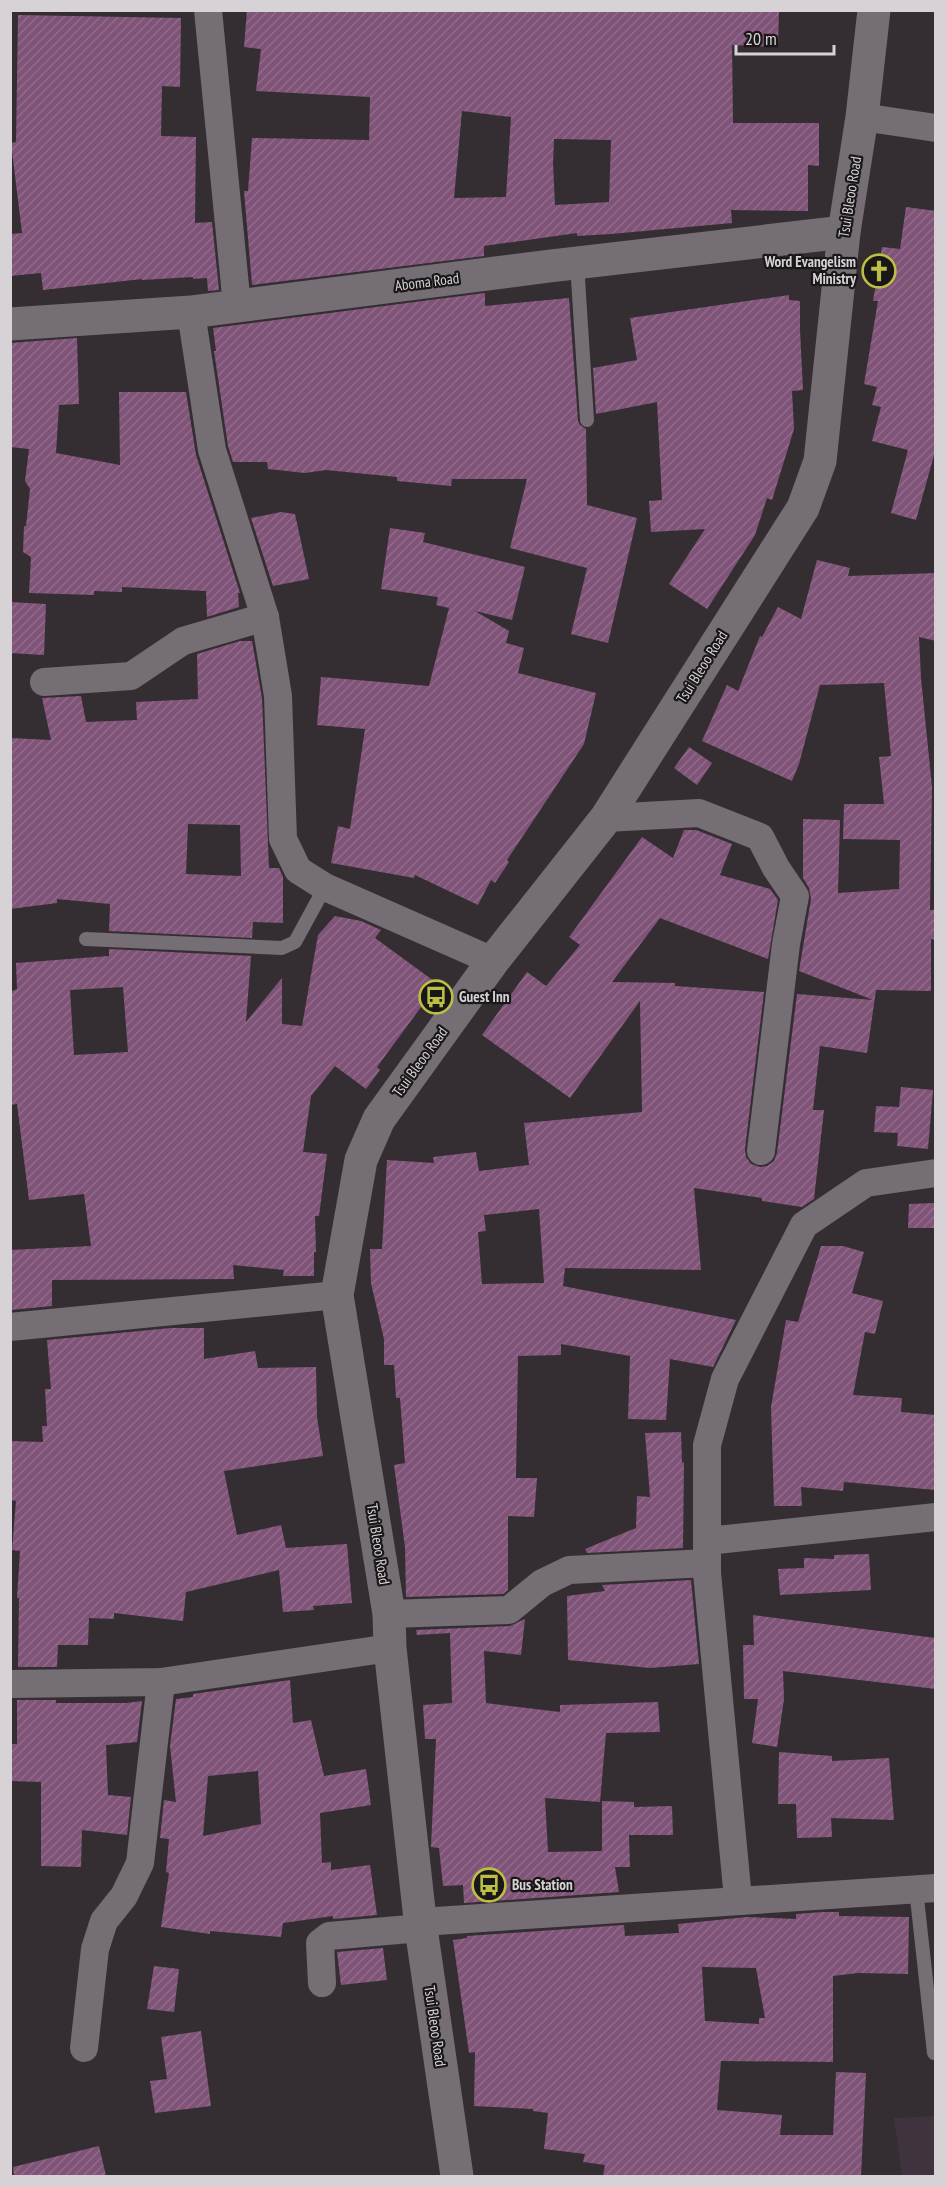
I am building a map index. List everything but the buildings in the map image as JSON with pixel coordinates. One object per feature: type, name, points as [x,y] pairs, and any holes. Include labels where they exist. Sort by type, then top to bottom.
[{"type":"street","points":[[208,10],[237,306]]},
{"type":"street","name":"Tsui Bleoo Road","points":[[457,2176],[421,1925],[390,1648],[389,1614],[337,1295],[361,1160],[379,1119],[493,961],[606,819],[803,508],[820,461],[844,232],[862,117],[874,10]]},
{"type":"street","points":[[862,117],[936,128]]},
{"type":"street","name":"Aboma Road","points":[[10,324],[191,312],[844,232]]},
{"type":"street","points":[[191,312],[212,450],[265,617],[278,696],[284,839],[298,870],[325,887],[493,961]]},
{"type":"street","points":[[45,682],[130,675],[183,641],[265,617]]},
{"type":"street","points":[[606,819],[699,813],[760,837],[776,868],[795,896],[786,944],[761,1151]]},
{"type":"street","points":[[738,1899],[707,1552],[707,1445],[725,1379],[804,1225],[866,1183],[936,1173]]},
{"type":"street","points":[[10,1327],[337,1295]]},
{"type":"street","points":[[389,1614],[509,1610],[542,1583],[569,1570],[707,1552],[936,1517]]},
{"type":"street","points":[[10,1684],[161,1682],[390,1648]]},
{"type":"street","points":[[84,2048],[98,1940],[104,1921],[124,1896],[140,1863],[161,1682]]},
{"type":"street","points":[[322,1983],[320,1943],[329,1936],[421,1925],[738,1899],[926,1888]]},
{"type":"lane","points":[[577,263],[587,420]]},
{"type":"lane","points":[[86,939],[282,948],[295,942],[325,887]]},
{"type":"lane","points":[[926,1888],[934,2053]]},
{"type":"shaded area","points":[[935,2116],[935,2176],[902,2176],[894,2118]]},
{"type":"place","name":"Word Evangelism Ministry","points":[[879,271]]},
{"type":"place","name":"Guest Inn","points":[[436,997]]},
{"type":"place","name":"Bus Station","points":[[489,1885]]}]
